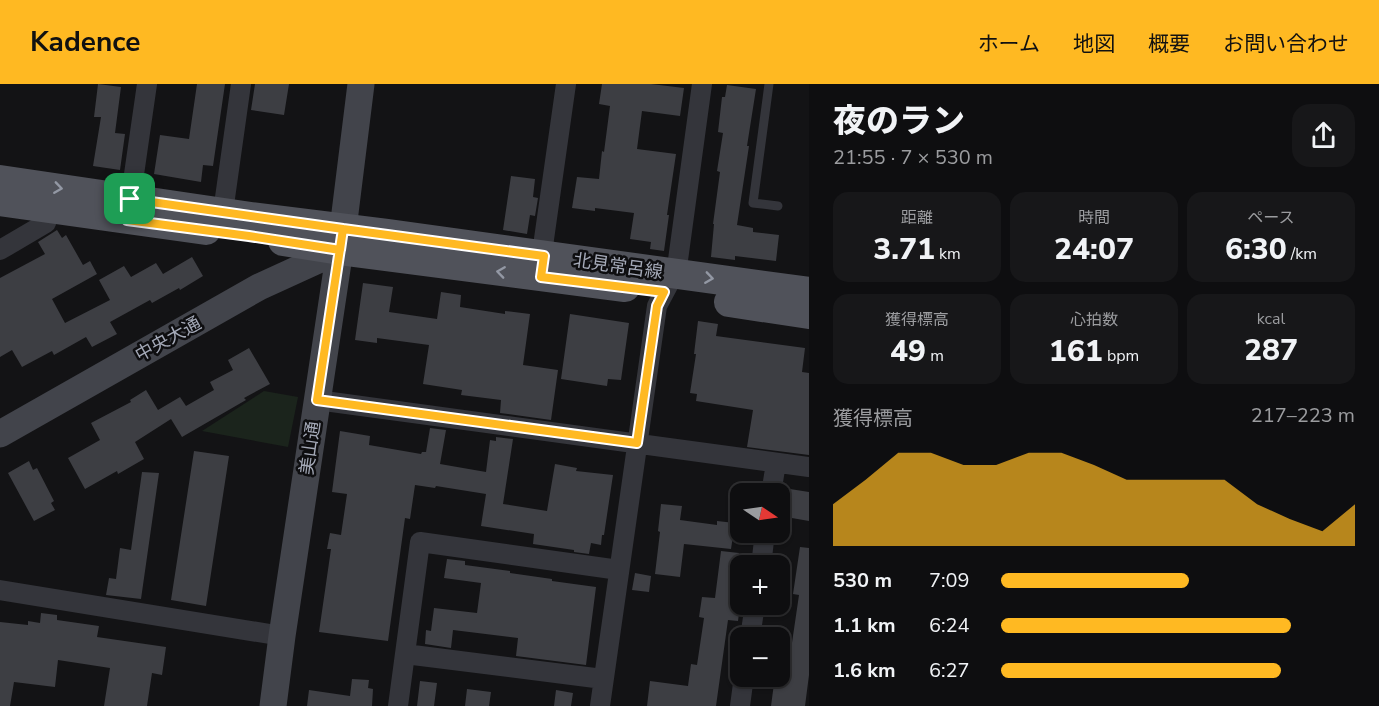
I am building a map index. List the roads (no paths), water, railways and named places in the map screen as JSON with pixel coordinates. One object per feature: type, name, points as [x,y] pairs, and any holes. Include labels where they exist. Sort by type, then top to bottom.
[{"type":"main road","name":"北見常呂線","points":[[0,180],[249,236],[342,240],[669,283],[809,292]]},
{"type":"main road","name":"北見常呂線","points":[[0,201],[50,208],[223,212],[342,240]]},
{"type":"main road","name":"北見常呂線","points":[[669,283],[809,314]]},
{"type":"street","points":[[129,209],[147,84]]},
{"type":"street","points":[[223,212],[241,84]]},
{"type":"street","name":"美山通","points":[[273,706],[342,240],[361,84]]},
{"type":"street","points":[[542,266],[566,84]]},
{"type":"street","points":[[600,706],[657,306],[678,260],[702,84]]},
{"type":"street","points":[[0,250],[46,223],[50,208]]},
{"type":"street","name":"中央大通","points":[[0,434],[342,240]]},
{"type":"street","points":[[317,400],[809,467]]},
{"type":"street","points":[[773,483],[776,463]]},
{"type":"street","points":[[398,706],[420,542],[619,570]]},
{"type":"street","points":[[0,590],[282,636]]},
{"type":"street","points":[[405,654],[603,679]]},
{"type":"street","points":[[740,706],[743,687]]},
{"type":"lane","points":[[769,84],[753,203],[778,206]]}]
